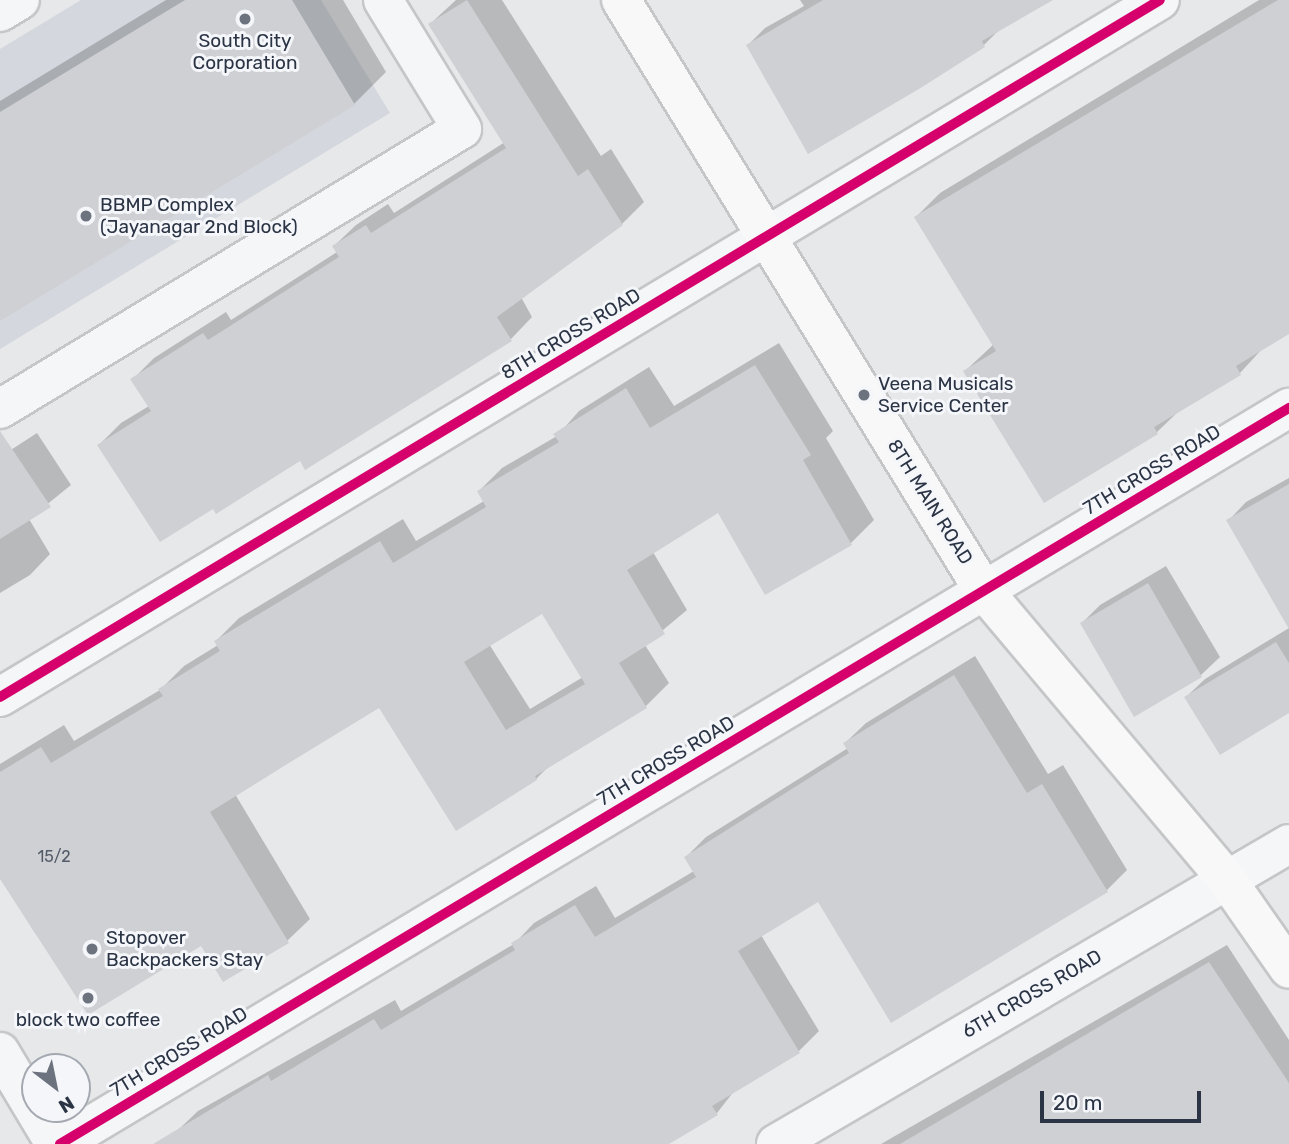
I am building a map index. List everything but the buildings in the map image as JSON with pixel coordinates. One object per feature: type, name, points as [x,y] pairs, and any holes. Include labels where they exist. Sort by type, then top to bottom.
[{"type":"street","points":[[0,12],[20,0]]},
{"type":"street","points":[[0,410],[462,129],[383,0]]},
{"type":"street","name":"8TH MAIN ROAD","points":[[621,0],[984,591],[1227,880],[1289,969]]},
{"type":"street","name":"8TH CROSS ROAD","points":[[0,697],[1160,0]]},
{"type":"street","name":"7TH CROSS ROAD","points":[[60,1144],[1289,408]]},
{"type":"street","name":"6TH CROSS ROAD","points":[[776,1144],[1289,844]]},
{"type":"street","points":[[0,1052],[55,1144]]},
{"type":"shaded area","name":"BBMP Complex (Jayanagar 2nd Block)","points":[[81,0],[321,0],[390,113],[0,349],[0,49]]},
{"type":"cycle path","points":[[0,697],[1160,0]]},
{"type":"cycle path","points":[[60,1144],[1289,408]]},
{"type":"place","name":"South City Corporation","points":[[245,19]]},
{"type":"place","name":"BBMP Complex (Jayanagar 2nd Block)","points":[[86,216]]},
{"type":"place","name":"Veena Musicals Service Center","points":[[864,395]]},
{"type":"place","name":"Stopover Backpackers Stay","points":[[92,949]]},
{"type":"place","name":"block two coffee","points":[[88,998]]}]
